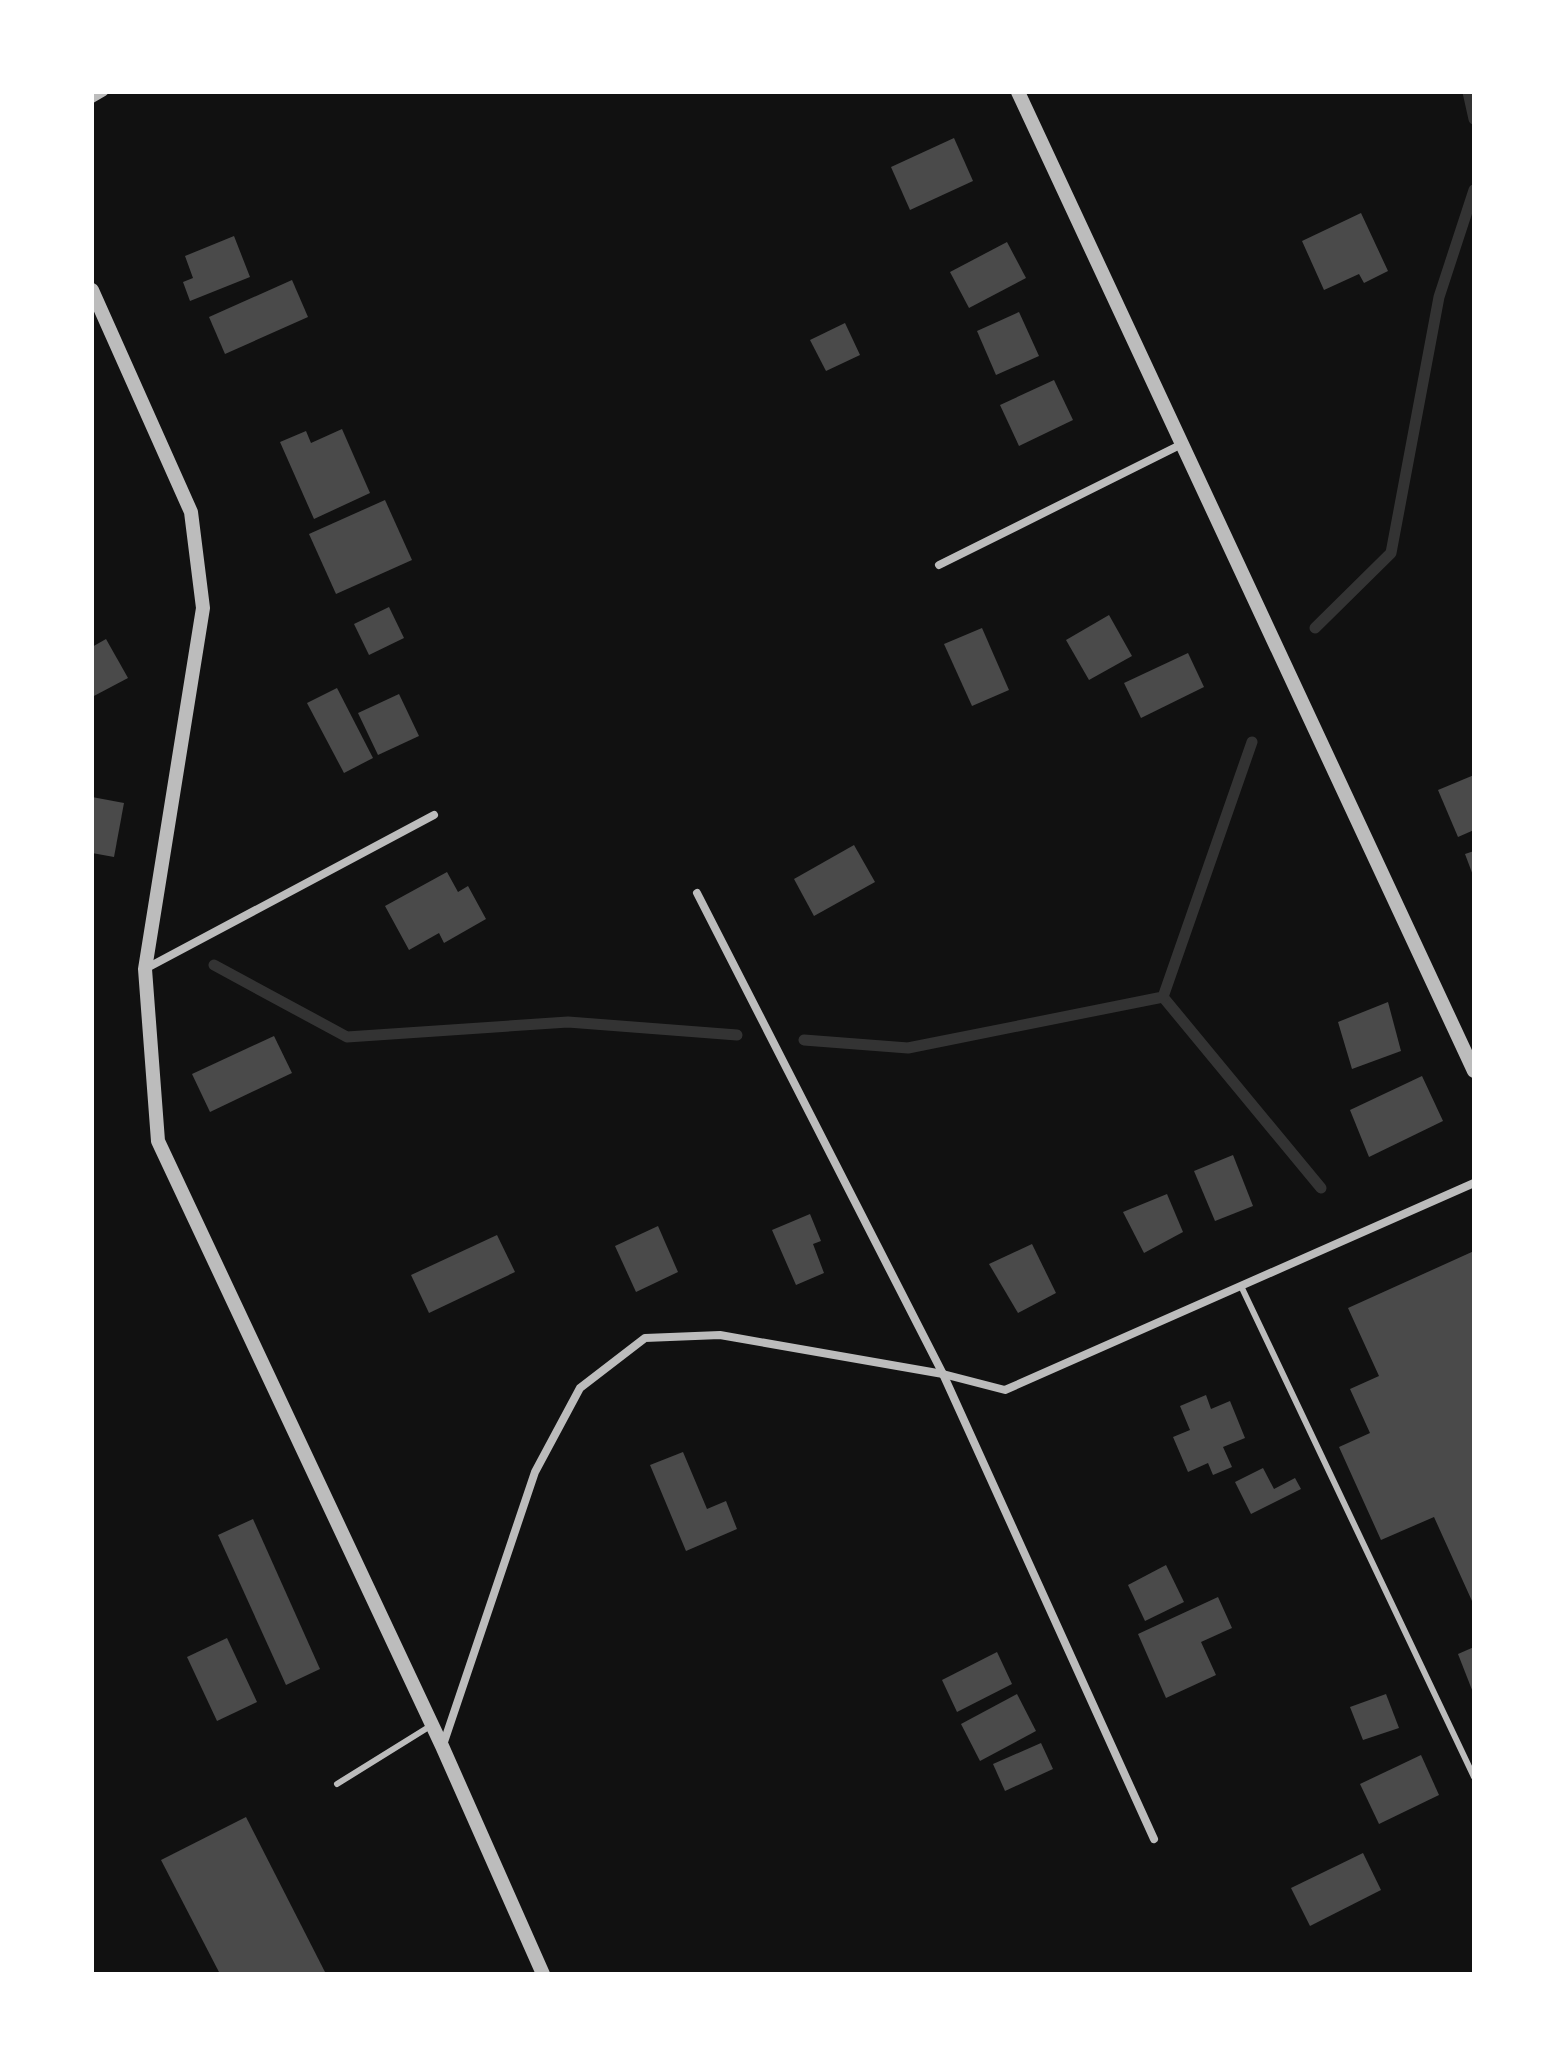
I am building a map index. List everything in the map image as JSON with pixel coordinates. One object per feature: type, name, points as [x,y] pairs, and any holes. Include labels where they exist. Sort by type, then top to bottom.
[{"type":"street","points":[[92,99],[104,92]]},
{"type":"street","points":[[1018,92],[1474,1071]]},
{"type":"street","points":[[92,290],[191,512],[203,608],[145,969],[158,1141],[442,1746],[543,1974]]},
{"type":"street","points":[[939,565],[1182,444]]},
{"type":"street","points":[[145,969],[434,815]]},
{"type":"street","points":[[697,893],[943,1374],[1154,1839]]},
{"type":"street","points":[[442,1746],[535,1472],[580,1388],[645,1338],[720,1335],[943,1374],[1005,1390],[1474,1183]]},
{"type":"lane","points":[[1241,1286],[1474,1777]]},
{"type":"lane","points":[[337,1784],[432,1725]]},
{"type":"building","points":[[954,138],[973,181],[910,210],[891,167]]},
{"type":"building","points":[[1361,213],[1388,271],[1364,283],[1359,274],[1324,290],[1302,241]]},
{"type":"building","points":[[234,236],[250,277],[190,301],[183,282],[193,278],[185,256]]},
{"type":"building","points":[[1007,242],[1026,278],[969,308],[950,272]]},
{"type":"building","points":[[292,280],[308,317],[225,354],[209,317]]},
{"type":"building","points":[[1019,312],[1039,356],[996,375],[977,331]]},
{"type":"building","points":[[845,323],[860,355],[826,371],[810,340]]},
{"type":"building","points":[[1054,380],[1073,420],[1019,446],[1000,405]]},
{"type":"building","points":[[342,429],[370,493],[314,519],[280,442],[306,431],[311,443]]},
{"type":"building","points":[[385,500],[412,560],[336,594],[309,534]]},
{"type":"building","points":[[389,607],[404,638],[369,655],[354,624]]},
{"type":"building","points":[[1109,615],[1132,656],[1089,680],[1066,640]]},
{"type":"building","points":[[982,628],[1009,690],[972,706],[944,644]]},
{"type":"building","points":[[106,639],[128,678],[92,697],[92,647]]},
{"type":"building","points":[[1188,653],[1204,687],[1141,718],[1124,683]]},
{"type":"building","points":[[337,688],[373,758],[344,773],[307,703]]},
{"type":"building","points":[[399,694],[419,736],[378,755],[358,713]]},
{"type":"building","points":[[1474,775],[1474,830],[1458,837],[1438,790]]},
{"type":"building","points":[[92,797],[124,803],[114,857],[92,853]]},
{"type":"building","points":[[854,845],[875,882],[814,916],[794,879]]},
{"type":"building","points":[[1474,851],[1474,878],[1465,854]]},
{"type":"building","points":[[447,872],[458,892],[468,886],[486,919],[444,943],[439,933],[409,950],[385,906]]},
{"type":"building","points":[[1388,1002],[1401,1051],[1352,1069],[1338,1022]]},
{"type":"building","points":[[274,1036],[292,1073],[210,1112],[192,1074]]},
{"type":"building","points":[[1422,1076],[1443,1121],[1369,1157],[1350,1110]]},
{"type":"building","points":[[1233,1155],[1253,1206],[1215,1221],[1194,1171]]},
{"type":"building","points":[[1167,1194],[1183,1232],[1144,1253],[1123,1212]]},
{"type":"building","points":[[810,1214],[821,1241],[813,1244],[824,1273],[796,1285],[772,1230]]},
{"type":"building","points":[[658,1226],[678,1272],[636,1292],[615,1246]]},
{"type":"building","points":[[497,1235],[515,1272],[429,1313],[411,1275]]},
{"type":"building","points":[[1032,1244],[1056,1293],[1018,1313],[989,1264]]},
{"type":"building","points":[[1474,1251],[1472,1601],[1434,1517],[1381,1540],[1339,1447],[1370,1433],[1350,1389],[1379,1376],[1348,1308]]},
{"type":"building","points":[[1206,1395],[1211,1409],[1230,1401],[1245,1438],[1223,1447],[1232,1467],[1213,1475],[1208,1463],[1188,1472],[1173,1437],[1190,1430],[1180,1406]]},
{"type":"building","points":[[683,1452],[707,1509],[726,1501],[737,1529],[686,1551],[650,1465]]},
{"type":"building","points":[[1263,1468],[1274,1489],[1295,1478],[1301,1489],[1251,1514],[1235,1482]]},
{"type":"building","points":[[253,1519],[320,1669],[286,1685],[218,1535]]},
{"type":"building","points":[[1166,1565],[1184,1602],[1145,1621],[1128,1585]]},
{"type":"building","points":[[1218,1597],[1232,1628],[1201,1642],[1216,1675],[1166,1698],[1138,1634]]},
{"type":"building","points":[[227,1638],[257,1702],[217,1721],[187,1657]]},
{"type":"building","points":[[1474,1647],[1474,1695],[1458,1654]]},
{"type":"building","points":[[997,1652],[1012,1684],[957,1712],[942,1680]]},
{"type":"building","points":[[1017,1694],[1036,1731],[980,1761],[961,1724]]},
{"type":"building","points":[[1386,1694],[1399,1728],[1363,1740],[1350,1707]]},
{"type":"building","points":[[1041,1743],[1053,1769],[1005,1791],[993,1764]]},
{"type":"building","points":[[1421,1755],[1439,1795],[1379,1824],[1360,1784]]},
{"type":"building","points":[[246,1817],[326,1974],[220,1974],[161,1860]]},
{"type":"building","points":[[1363,1853],[1381,1890],[1310,1926],[1291,1888]]},
{"type":"waterway","points":[[1468,92],[1474,119]]},
{"type":"waterway","points":[[1315,628],[1391,553],[1439,297],[1474,190]]},
{"type":"waterway","points":[[804,1040],[908,1048],[1163,997],[1252,742]]},
{"type":"waterway","points":[[214,965],[347,1037],[568,1022],[737,1035]]},
{"type":"waterway","points":[[1163,997],[1321,1188]]}]
